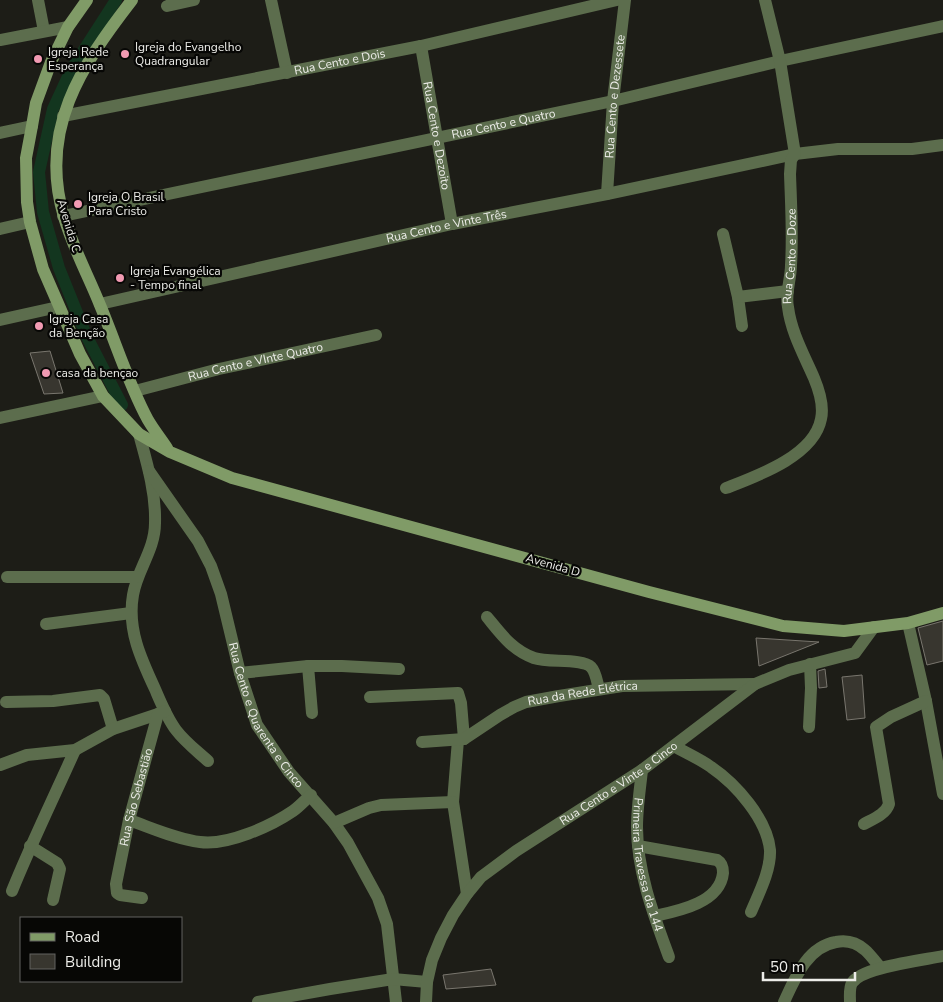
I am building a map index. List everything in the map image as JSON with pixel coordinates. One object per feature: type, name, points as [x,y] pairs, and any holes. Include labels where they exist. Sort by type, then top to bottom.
[{"type":"main road","name":"Avenida D","points":[[87,0],[68,27],[51,62],[36,103],[26,158],[27,202],[30,222],[43,269],[80,354],[103,396],[139,434],[170,452],[232,478],[649,592],[783,626],[844,631],[908,623],[943,613]]},
{"type":"main road","name":"Avenida C","points":[[132,0],[95,50],[72,90],[59,130],[56,161],[58,188],[63,216],[76,253],[100,304],[148,421],[170,452]]},
{"type":"street","points":[[38,0],[44,31]]},
{"type":"street","points":[[167,6],[194,0]]},
{"type":"street","points":[[271,0],[287,74]]},
{"type":"street","name":"Rua Cento e Dois","points":[[63,116],[287,74],[421,46],[617,0]]},
{"type":"street","name":"Rua Cento e Dezessete","points":[[607,194],[613,101],[624,0]]},
{"type":"street","name":"Rua Cento e Doze","points":[[726,488],[758,476],[808,444],[817,431],[822,408],[815,380],[796,338],[788,309],[792,257],[790,174],[791,160],[795,154],[780,61],[765,0]]},
{"type":"street","name":"Rua Cento e Quatro","points":[[63,216],[613,101],[780,61],[943,26]]},
{"type":"street","points":[[0,40],[68,27]]},
{"type":"street","name":"Rua Cento e Dezoito","points":[[421,46],[452,224]]},
{"type":"street","points":[[0,133],[32,126]]},
{"type":"street","name":"Rua Cento e Vinte Três","points":[[100,304],[452,224],[607,194],[795,154],[838,149],[912,149],[943,145]]},
{"type":"street","points":[[0,229],[30,222]]},
{"type":"street","points":[[723,234],[738,297],[742,326]]},
{"type":"street","points":[[738,297],[788,291]]},
{"type":"street","points":[[0,320],[58,307]]},
{"type":"street","name":"Rua Cento e VInte Quatro","points":[[135,391],[219,369],[376,335]]},
{"type":"street","points":[[0,418],[103,396]]},
{"type":"street","points":[[139,434],[149,472],[155,506],[155,525],[153,542],[137,577],[131,613],[134,633],[161,712],[190,745],[208,761]]},
{"type":"street","name":"Rua Cento e Quarenta e Cinco","points":[[149,472],[198,541],[211,566],[223,600],[240,673],[257,725],[267,743],[289,772],[334,822],[348,843],[378,898],[387,924],[396,1002]]},
{"type":"street","points":[[7,577],[137,577]]},
{"type":"street","points":[[46,624],[131,613]]},
{"type":"street","points":[[487,617],[514,648],[526,655],[549,662],[587,664],[593,668],[600,689]]},
{"type":"street","points":[[908,623],[941,768],[943,794]]},
{"type":"street","name":"Rua Cento e Vinte e Cinco","points":[[426,1002],[427,982],[432,960],[441,938],[453,915],[481,877],[516,851],[642,770],[756,684],[789,670],[855,653],[874,626]]},
{"type":"street","points":[[809,727],[812,688],[810,664]]},
{"type":"street","points":[[240,673],[308,666],[399,669]]},
{"type":"street","points":[[308,666],[312,713]]},
{"type":"street","name":"Rua da Rede Elétrica","points":[[461,740],[500,714],[526,702],[622,686],[756,684]]},
{"type":"street","points":[[370,697],[458,693],[461,703],[461,740],[453,802],[467,894]]},
{"type":"street","points":[[6,702],[53,701],[100,695],[104,699],[113,730]]},
{"type":"street","points":[[864,824],[884,812],[889,804],[876,727],[891,717],[926,701]]},
{"type":"street","points":[[0,765],[27,755],[75,750],[113,730],[161,712]]},
{"type":"street","name":"Rua São Sebastião","points":[[142,898],[120,895],[117,893],[116,884],[129,820],[161,712]]},
{"type":"street","points":[[422,742],[461,740]]},
{"type":"street","points":[[674,746],[711,767],[727,780],[755,810],[770,849],[769,862],[751,912]]},
{"type":"street","points":[[12,892],[30,846],[45,818],[75,750]]},
{"type":"street","name":"Primeira Travessa da 144","points":[[642,770],[637,827],[638,846],[641,865],[655,916],[669,957]]},
{"type":"street","points":[[129,820],[193,841],[215,842],[260,828],[279,819],[295,810],[311,795]]},
{"type":"street","points":[[334,822],[369,808],[382,805],[453,802]]},
{"type":"street","points":[[30,846],[59,866],[60,870],[53,900]]},
{"type":"street","points":[[638,846],[717,860],[723,867],[718,886],[705,899],[680,911],[655,916]]},
{"type":"street","points":[[784,1002],[805,961],[828,944],[845,941],[856,944],[865,950],[880,968]]},
{"type":"street","points":[[850,1002],[850,985],[854,979],[863,974],[880,968],[943,956]]},
{"type":"street","points":[[258,1002],[330,988],[393,979],[427,982]]},
{"type":"building","name":"casa da bençao","points":[[50,351],[63,393],[44,394],[30,353]]},
{"type":"building","points":[[943,621],[943,661],[927,665],[918,628]]},
{"type":"building","points":[[756,638],[819,642],[759,666]]},
{"type":"building","points":[[825,669],[827,687],[819,688],[818,671]]},
{"type":"building","points":[[862,675],[865,718],[847,720],[842,677]]},
{"type":"building","points":[[491,969],[496,985],[446,989],[443,975]]},
{"type":"waterway","points":[[116,0],[71,70],[53,109],[39,172],[43,212],[59,268],[86,335],[122,405]]},
{"type":"place","name":"Igreja do Evangelho Quadrangular","points":[[125,54]]},
{"type":"place","name":"Igreja Rede Esperança","points":[[38,59]]},
{"type":"place","name":"Igreja O Brasil Para Cristo","points":[[78,204]]},
{"type":"place","name":"Igreja Evangélica - Tempo final","points":[[120,278]]},
{"type":"place","name":"Igreja Casa da Benção","points":[[39,326]]},
{"type":"place","name":"casa da bençao","points":[[46,373]]}]
